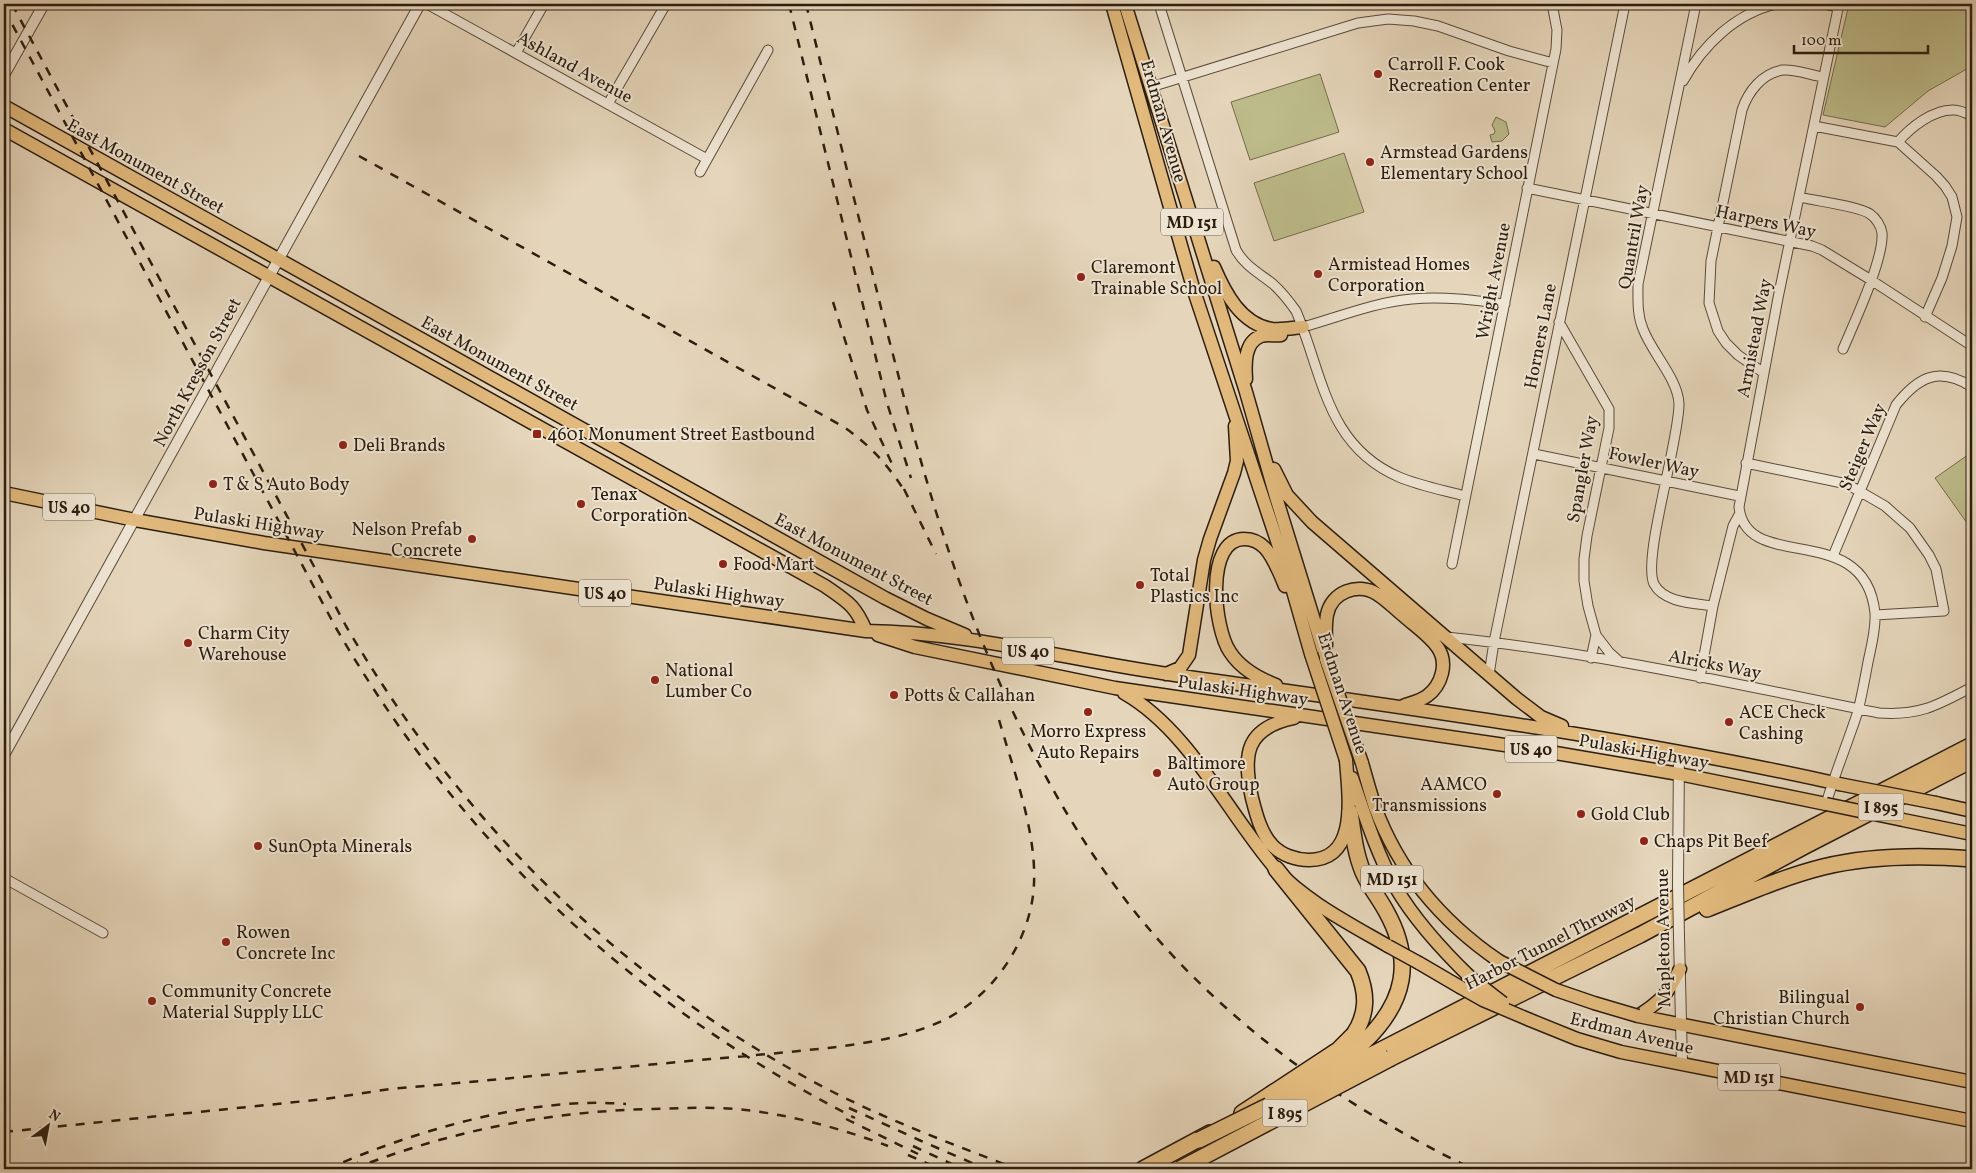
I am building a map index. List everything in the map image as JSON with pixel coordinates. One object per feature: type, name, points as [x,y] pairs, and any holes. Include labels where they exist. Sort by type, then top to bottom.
[{"type":"highway","name":"Harbor Tunnel Thruway","points":[[1180,1169],[1385,1055],[1972,745]]},
{"type":"highway","name":"Harbor Tunnel Thruway","points":[[1143,1169],[1199,1140],[1385,1055],[1446,1032],[1496,1005],[1640,935],[1812,842],[1972,760]]},
{"type":"highway","points":[[1199,1140],[1272,1094],[1322,1069],[1387,1016],[1396,1000],[1401,984],[1402,953],[1394,927],[1363,872],[1356,850],[1350,812]]},
{"type":"highway","points":[[1640,935],[1764,887],[1824,867],[1880,858],[1928,856],[1968,859]]},
{"type":"highway","points":[[1276,869],[1358,971],[1366,999],[1360,1038]]},
{"type":"main road","name":"Erdman Avenue","points":[[1112,4],[1194,291],[1289,577],[1311,654],[1346,760],[1376,846],[1396,888],[1416,918],[1441,949],[1472,979],[1498,1000],[1530,1020],[1550,1029],[1597,1046],[1972,1121]]},
{"type":"main road","name":"Erdman Avenue","points":[[1125,4],[1246,392],[1326,658],[1375,806],[1388,838],[1414,882],[1461,933],[1499,961],[1556,990],[1594,1004],[1638,1016],[1972,1082]]},
{"type":"main road","name":"East Monument Street","points":[[4,106],[885,598],[927,619],[982,642]]},
{"type":"main road","name":"East Monument Street","points":[[4,129],[825,586],[850,603],[856,610],[866,631]]},
{"type":"main road","points":[[1189,213],[1225,290],[1240,312],[1271,329],[1303,327]]},
{"type":"main road","points":[[1246,392],[1247,356],[1252,342],[1261,336],[1278,336],[1303,327]]},
{"type":"main road","points":[[1165,674],[1180,668],[1189,655],[1204,560],[1234,473],[1237,448],[1234,409]]},
{"type":"main road","points":[[1260,440],[1287,495],[1299,509],[1529,709],[1576,733]]},
{"type":"main road","name":"Pulaski Highway","points":[[4,493],[135,520],[264,543],[866,631],[920,633],[1165,674],[1576,733],[1679,752],[1834,785],[1972,810]]},
{"type":"main road","points":[[1299,693],[1263,680],[1250,672],[1229,652],[1223,639],[1216,610],[1216,578],[1224,554],[1234,542],[1247,539],[1261,544],[1267,550],[1282,578],[1311,654]]},
{"type":"main road","points":[[1326,658],[1327,616],[1330,606],[1335,599],[1342,593],[1358,588],[1376,593],[1434,643],[1442,657],[1441,675],[1432,692],[1426,697],[1400,707]]},
{"type":"main road","name":"Pulaski Highway","points":[[866,631],[915,647],[1116,688],[1482,741],[1679,774],[1972,834]]},
{"type":"main road","points":[[1116,688],[1150,710],[1171,730],[1276,869],[1325,908],[1388,946],[1483,1000],[1530,1020]]},
{"type":"main road","points":[[1303,716],[1279,721],[1266,727],[1249,749],[1247,768],[1254,808],[1262,830],[1274,847],[1283,853],[1302,860],[1313,860],[1332,852],[1338,846],[1345,835],[1350,812],[1346,760]]},
{"type":"main road","points":[[1482,741],[1485,719]]},
{"type":"main road","points":[[1638,1016],[1660,1001],[1680,969]]},
{"type":"street","points":[[4,75],[44,4]]},
{"type":"street","name":"North Kresson Street","points":[[4,755],[277,259],[420,4]]},
{"type":"street","name":"Ashland Avenue","points":[[427,4],[707,160]]},
{"type":"street","points":[[516,53],[544,4]]},
{"type":"street","points":[[608,104],[666,4]]},
{"type":"street","name":"Erdman Avenue","points":[[1160,4],[1236,250],[1241,259],[1252,270],[1273,284],[1288,299],[1296,311],[1331,411],[1343,432],[1367,458],[1398,477],[1465,496]]},
{"type":"street","name":"Wright Avenue","points":[[1452,564],[1557,40],[1555,12],[1552,4]]},
{"type":"street","name":"Horners Lane","points":[[1489,675],[1494,642],[1534,454],[1583,200],[1624,4]]},
{"type":"street","name":"Quantril Way","points":[[1696,4],[1638,284],[1638,311],[1643,329],[1672,382],[1678,397],[1677,418],[1667,481],[1654,546],[1652,579],[1659,590],[1665,594],[1689,602],[1713,606]]},
{"type":"street","points":[[1679,90],[1689,71],[1704,49],[1713,40],[1736,22],[1764,5],[1776,4]]},
{"type":"street","points":[[1824,4],[1838,5]]},
{"type":"street","name":"Armistead Way","points":[[1700,678],[1713,606],[1733,526],[1739,515],[1739,496],[1838,5]]},
{"type":"street","points":[[1151,87],[1358,23],[1388,19],[1414,21],[1438,26],[1501,49],[1553,62]]},
{"type":"street","points":[[700,172],[768,50]]},
{"type":"street","points":[[1764,373],[1738,355],[1726,343],[1718,330],[1709,306],[1709,275],[1718,228],[1740,121],[1745,100],[1750,91],[1769,75],[1784,70],[1794,70],[1823,77]]},
{"type":"street","points":[[1898,142],[1906,133],[1922,121],[1938,113],[1953,110],[1972,116]]},
{"type":"street","points":[[1814,126],[1898,142],[1945,186],[1952,197],[1957,212],[1955,232],[1948,263],[1925,317]]},
{"type":"street","name":"Harpers Way","points":[[1528,188],[1804,244],[1822,250],[1972,346]]},
{"type":"street","points":[[1800,197],[1864,211],[1871,214],[1882,231],[1882,241],[1871,280],[1843,349]]},
{"type":"street","points":[[1303,327],[1373,306],[1412,299],[1440,298],[1504,304]]},
{"type":"street","name":"Spangler Way","points":[[1559,322],[1609,409],[1609,428],[1584,559],[1586,597],[1596,635],[1608,652],[1620,662]]},
{"type":"street","name":"Steiger Way","points":[[1833,556],[1896,405],[1912,386],[1926,378],[1937,376],[1960,380],[1972,386]]},
{"type":"street","name":"Fowler Way","points":[[1534,454],[1739,496]]},
{"type":"street","points":[[1746,464],[1847,484],[1861,491],[1898,516],[1921,541],[1936,569],[1944,610],[1875,615]]},
{"type":"street","points":[[1739,515],[1747,529],[1760,539],[1833,556],[1853,568],[1865,583],[1872,601],[1875,615],[1873,638],[1858,709],[1834,785],[1826,804]]},
{"type":"street","name":"Spangler Way","points":[[1591,658],[1596,635]]},
{"type":"street","name":"Alricks Way","points":[[1446,637],[1494,642],[1620,662],[1889,714],[1920,711],[1933,707],[1972,687]]},
{"type":"street","name":"Mapleton Avenue","points":[[1679,752],[1678,885],[1682,1064]]},
{"type":"street","points":[[4,878],[103,933]]},
{"type":"shaded area","points":[[1849,4],[1972,4],[1972,7],[1967,11],[1972,48],[1972,66],[1928,91],[1885,127],[1823,115]]},
{"type":"shaded area","points":[[1320,74],[1339,132],[1250,160],[1231,102]]},
{"type":"shaded area","points":[[1496,117],[1506,122],[1509,134],[1502,141],[1492,142],[1490,135],[1494,134],[1495,131],[1492,125]]},
{"type":"shaded area","points":[[1344,153],[1364,212],[1274,241],[1254,183]]},
{"type":"shaded area","points":[[1972,452],[1972,530],[1935,478]]},
{"type":"railway","points":[[12,4],[346,626],[392,699],[442,768],[497,833],[556,894],[619,950],[686,1002],[757,1049],[855,1103],[924,1133],[1017,1169]]},
{"type":"railway","points":[[789,4],[887,403],[911,478]]},
{"type":"railway","points":[[806,4],[887,332],[920,457],[943,533],[985,649],[1011,707],[1069,817],[1103,869],[1139,917],[1174,957],[1250,1029],[1292,1061],[1379,1119],[1473,1169]]},
{"type":"railway","points":[[4,9],[336,628],[385,706],[438,779],[496,847],[559,911],[626,970],[698,1024],[774,1073],[855,1118]]},
{"type":"railway","points":[[359,156],[844,427],[879,458],[894,475],[907,495]]},
{"type":"railway","points":[[833,302],[867,410],[893,466]]},
{"type":"railway","points":[[904,489],[936,554]]},
{"type":"railway","points":[[4,1132],[325,1099],[390,1089],[828,1048],[903,1035],[932,1025],[962,1010],[976,999],[1001,972],[1020,941],[1031,907],[1034,884],[1034,860],[1030,836],[1019,786],[998,716]]},
{"type":"railway","points":[[327,1169],[397,1142],[473,1119],[551,1105],[626,1104]]},
{"type":"railway","points":[[353,1169],[426,1144],[500,1125],[576,1114],[674,1108],[737,1109],[775,1114],[851,1133],[888,1146]]},
{"type":"railway","points":[[849,1108],[986,1169]]},
{"type":"railway","points":[[846,1119],[918,1154]]},
{"type":"railway","points":[[913,1146],[963,1169]]},
{"type":"railway","points":[[908,1155],[933,1166]]},
{"type":"railway","points":[[341,1169],[358,1162]]},
{"type":"place","name":"Carroll F. Cook Recreation Center","points":[[1378,74]]},
{"type":"place","name":"Armstead Gardens Elementary School","points":[[1370,162]]},
{"type":"place","name":"Armistead Homes Corporation","points":[[1318,274]]},
{"type":"place","name":"Claremont Trainable School","points":[[1081,277]]},
{"type":"place","name":"4601 Monument Street Eastbound","points":[[537,434]]},
{"type":"place","name":"Deli Brands","points":[[343,445]]},
{"type":"place","name":"T & S Auto Body","points":[[213,484]]},
{"type":"place","name":"Tenax Corporation","points":[[581,504]]},
{"type":"place","name":"Nelson Prefab Concrete","points":[[472,539]]},
{"type":"place","name":"Food Mart","points":[[723,564]]},
{"type":"place","name":"Total Plastics Inc","points":[[1140,585]]},
{"type":"place","name":"Charm City Warehouse","points":[[188,643]]},
{"type":"place","name":"National Lumber Co","points":[[655,680]]},
{"type":"place","name":"Potts & Callahan","points":[[894,695]]},
{"type":"place","name":"Morro Express Auto Repairs","points":[[1088,712]]},
{"type":"place","name":"ACE Check Cashing","points":[[1729,722]]},
{"type":"place","name":"Baltimore Auto Group","points":[[1157,773]]},
{"type":"place","name":"AAMCO Transmissions","points":[[1497,794]]},
{"type":"place","name":"Gold Club","points":[[1581,814]]},
{"type":"place","name":"Chaps Pit Beef","points":[[1644,841]]},
{"type":"place","name":"SunOpta Minerals","points":[[258,846]]},
{"type":"place","name":"Rowen Concrete Inc","points":[[226,942]]},
{"type":"place","name":"Community Concrete Material Supply LLC","points":[[152,1001]]},
{"type":"place","name":"Bilingual Christian Church","points":[[1860,1007]]}]
